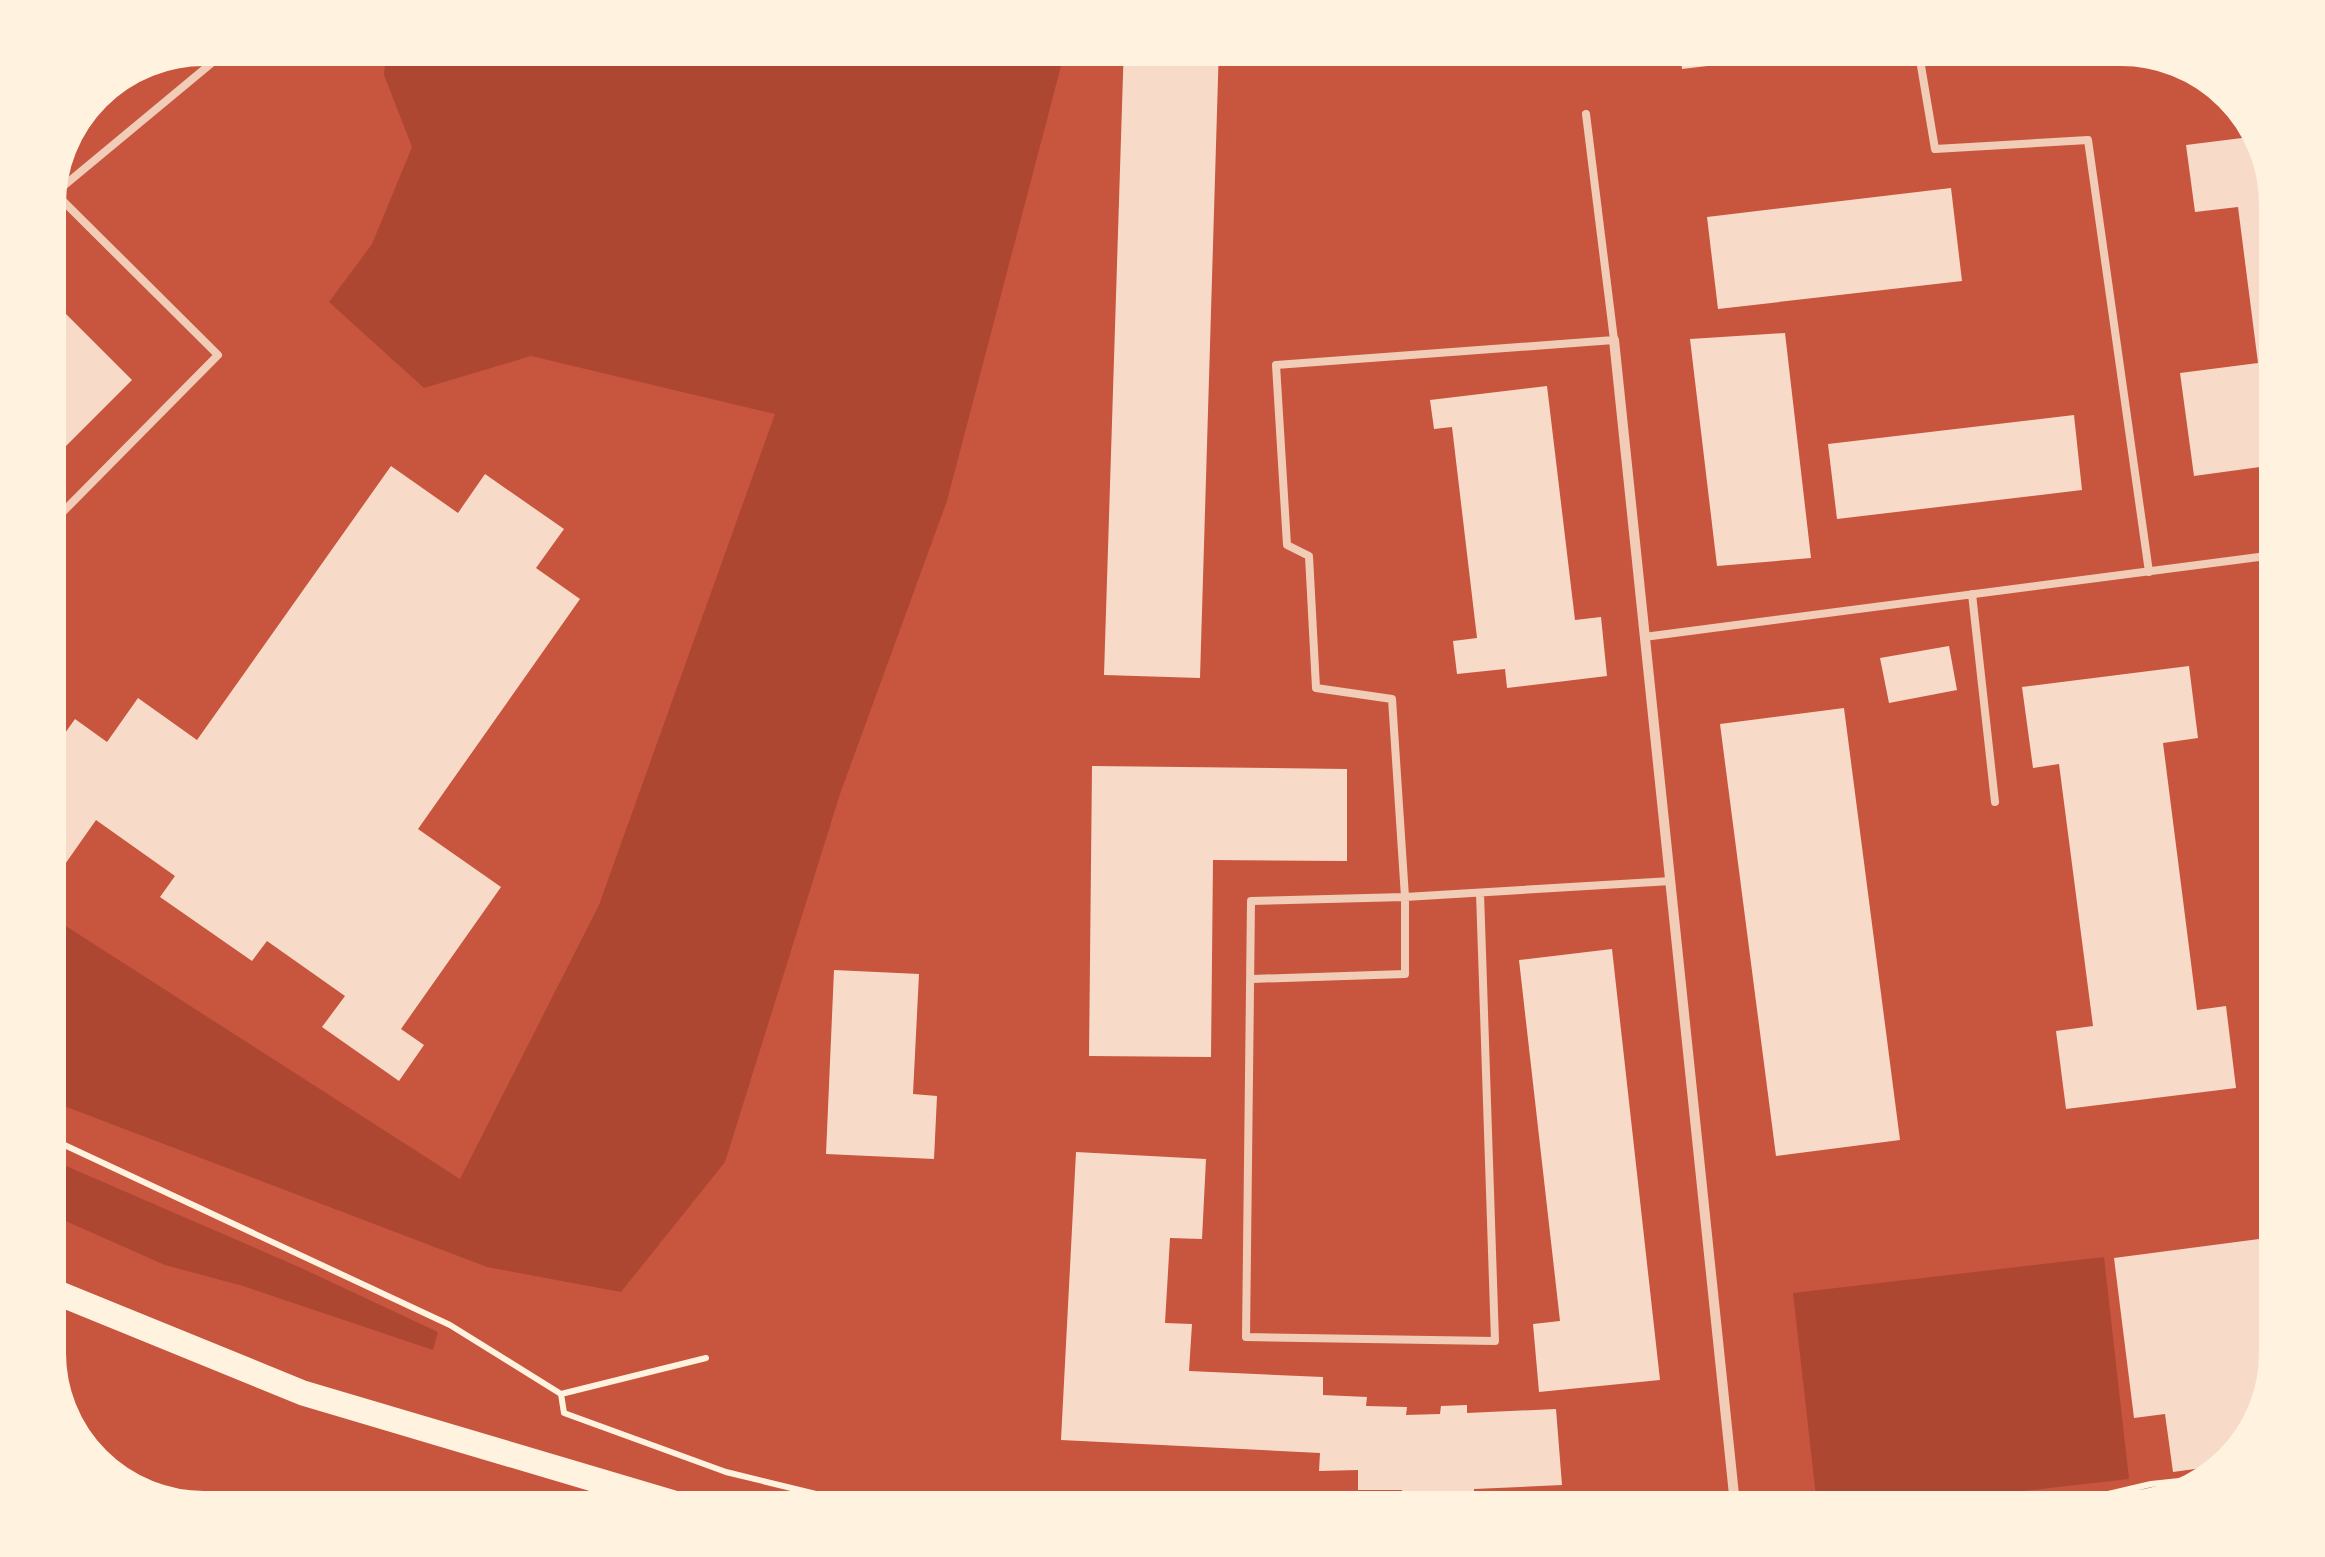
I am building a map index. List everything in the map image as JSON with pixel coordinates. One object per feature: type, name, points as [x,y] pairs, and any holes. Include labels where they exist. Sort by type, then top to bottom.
[{"type":"main road","points":[[60,1295],[303,1393],[654,1497]]},
{"type":"street","points":[[1614,340],[1734,1497]]},
{"type":"lane","points":[[61,188],[215,60]]},
{"type":"lane","points":[[1920,60],[1935,148],[2088,140],[2149,572]]},
{"type":"lane","points":[[1252,979],[1405,974],[1405,898],[1392,699],[1316,688],[1309,556],[1287,545],[1276,364],[1614,340],[1586,114]]},
{"type":"lane","points":[[60,198],[218,355],[60,515]]},
{"type":"lane","points":[[1644,637],[2265,556]]},
{"type":"lane","points":[[1972,594],[1996,802]]},
{"type":"lane","points":[[1480,893],[1495,1341],[1246,1338],[1251,901],[1405,898],[1480,893],[1671,881]]},
{"type":"path","points":[[60,1143],[450,1325],[561,1394],[706,1358]]},
{"type":"path","points":[[561,1394],[564,1414],[726,1472],[828,1497]]},
{"type":"path","points":[[2096,1497],[2189,1480]]},
{"type":"shaded area","points":[[385,60],[1063,60],[947,501],[840,794],[725,1162],[621,1292],[487,1267],[60,1104],[60,922],[460,1179],[599,905],[775,414],[531,356],[424,388],[329,302],[372,244],[412,147],[384,75]]},
{"type":"shaded area","points":[[60,1163],[438,1332],[433,1350],[243,1286],[165,1265],[60,1219]]},
{"type":"shaded area","points":[[2104,1257],[2129,1479],[1969,1497],[1816,1497],[1793,1293]]},
{"type":"building","points":[[1123,60],[1219,60],[1200,678],[1104,675]]},
{"type":"building","points":[[1681,60],[1759,60],[1682,69]]},
{"type":"building","points":[[2248,137],[2262,176],[2265,204],[2265,466],[2194,476],[2180,373],[2258,363],[2238,207],[2195,212],[2186,145]]},
{"type":"building","points":[[1951,188],[1962,281],[1718,309],[1707,217]]},
{"type":"building","points":[[60,308],[132,380],[60,452]]},
{"type":"building","points":[[1785,333],[1811,558],[1717,566],[1690,339]]},
{"type":"building","points":[[1547,386],[1575,620],[1601,617],[1607,676],[1507,688],[1505,669],[1457,674],[1453,641],[1477,638],[1452,427],[1434,429],[1430,400]]},
{"type":"building","points":[[2074,415],[2082,490],[1837,519],[1828,444]]},
{"type":"building","points":[[391,466],[458,513],[485,474],[564,529],[536,568],[580,599],[418,829],[501,887],[401,1029],[424,1045],[399,1081],[322,1027],[345,996],[267,941],[252,961],[160,897],[175,876],[96,820],[63,867],[60,865],[60,740],[75,719],[107,742],[138,698],[197,740]]},
{"type":"building","points":[[1949,646],[1957,690],[1889,703],[1880,658]]},
{"type":"building","points":[[2189,666],[2198,738],[2163,743],[2197,1010],[2226,1006],[2236,1088],[2066,1109],[2056,1031],[2093,1026],[2059,764],[2033,768],[2022,687]]},
{"type":"building","points":[[1844,708],[1900,1140],[1776,1156],[1720,724]]},
{"type":"building","points":[[1092,766],[1347,769],[1347,861],[1213,860],[1211,1057],[1089,1056]]},
{"type":"building","points":[[1612,949],[1660,1380],[1539,1392],[1533,1324],[1560,1321],[1519,960]]},
{"type":"building","points":[[834,970],[919,974],[913,1094],[937,1096],[934,1159],[826,1154]]},
{"type":"building","points":[[1076,1152],[1206,1159],[1202,1239],[1170,1238],[1165,1323],[1192,1324],[1189,1371],[1323,1377],[1323,1395],[1367,1397],[1366,1406],[1407,1407],[1406,1415],[1440,1414],[1441,1406],[1467,1405],[1467,1413],[1556,1409],[1562,1485],[1474,1489],[1474,1497],[1402,1497],[1402,1490],[1358,1490],[1358,1470],[1319,1471],[1320,1453],[1061,1440]]},
{"type":"building","points":[[2265,1238],[2262,1381],[2241,1433],[2208,1467],[2173,1472],[2165,1414],[2134,1418],[2114,1258]]}]
